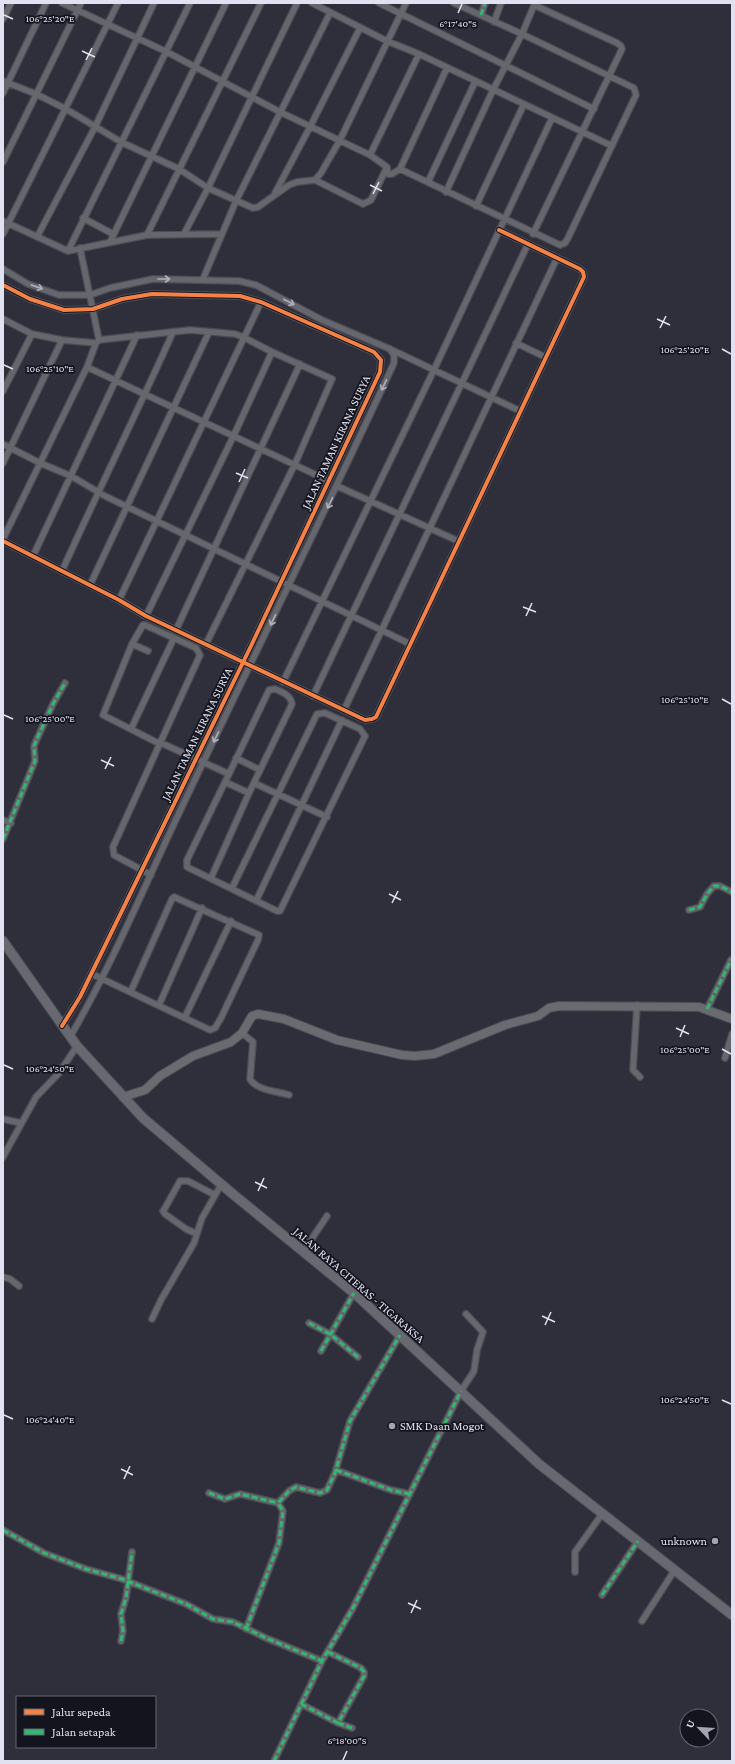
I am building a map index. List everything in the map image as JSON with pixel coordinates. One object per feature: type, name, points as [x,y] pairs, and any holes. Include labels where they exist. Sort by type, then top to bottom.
[{"type":"main road","name":"JALAN RAYA CITERAS - TIGARAKSA","points":[[3,941],[76,1046],[143,1118],[354,1293],[539,1464],[732,1615]]},
{"type":"street","points":[[3,19],[11,3]]},
{"type":"street","points":[[3,93],[6,82],[46,3]]},
{"type":"street","points":[[62,3],[167,52],[280,112],[370,155],[387,167],[388,174],[392,174],[400,169],[447,68]]},
{"type":"street","points":[[3,162],[81,3]]},
{"type":"street","points":[[3,234],[5,222],[66,109],[118,3]]},
{"type":"street","points":[[37,237],[94,128],[154,3]]},
{"type":"street","points":[[68,251],[190,3]]},
{"type":"street","points":[[110,242],[226,3]]},
{"type":"street","points":[[147,235],[261,3]]},
{"type":"street","points":[[184,234],[208,188],[296,3]]},
{"type":"street","points":[[312,3],[387,41],[419,54],[612,146]]},
{"type":"street","points":[[379,3],[594,109]]},
{"type":"street","points":[[315,180],[321,173],[340,140],[406,3]]},
{"type":"street","points":[[400,169],[533,234],[560,245],[565,243],[636,95],[634,88],[454,3]]},
{"type":"street","points":[[481,15],[485,3]]},
{"type":"street","points":[[494,22],[501,3]]},
{"type":"street","points":[[446,192],[493,90],[522,34],[534,4],[621,46],[621,52],[533,234]]},
{"type":"street","points":[[203,279],[236,201],[330,13]]},
{"type":"street","points":[[274,196],[360,28]]},
{"type":"street","points":[[370,155],[419,54]]},
{"type":"street","points":[[6,82],[36,94],[66,109],[94,128],[180,170],[208,188],[253,208],[258,207],[297,182],[315,180],[363,204],[371,200],[387,167]]},
{"type":"street","points":[[428,182],[475,82]]},
{"type":"street","points":[[476,206],[524,104]]},
{"type":"street","points":[[283,682],[323,602],[552,118]]},
{"type":"street","points":[[83,218],[113,234]]},
{"type":"street","points":[[5,222],[68,251],[147,235],[222,234]]},
{"type":"street","points":[[80,248],[90,295],[97,341],[3,540],[119,600],[146,616],[365,720],[376,717],[458,540],[584,277],[584,274],[580,269],[499,230]]},
{"type":"street","points":[[313,696],[528,244]]},
{"type":"street","points":[[344,710],[557,258]]},
{"type":"street","points":[[3,269],[28,284],[60,295],[90,295],[110,288],[153,279],[239,281],[256,285],[322,320],[390,349],[433,371],[520,411]]},
{"type":"street","points":[[3,285],[30,299],[64,310],[92,309],[122,299],[152,294],[240,296],[261,302],[119,600]]},
{"type":"street","name":"JALAN TAMAN KIRANA SURYA","points":[[62,1026],[92,974],[243,662],[380,372],[381,360],[374,352],[261,302]]},
{"type":"street","points":[[3,319],[32,334],[62,340],[97,341],[137,335],[190,330],[244,337],[272,352],[330,377],[332,381],[295,464],[206,644]]},
{"type":"street","points":[[62,571],[173,332]]},
{"type":"street","points":[[90,585],[209,332]]},
{"type":"street","points":[[3,391],[32,334]]},
{"type":"street","points":[[33,556],[137,335]]},
{"type":"street","points":[[3,463],[62,340]]},
{"type":"street","points":[[516,344],[545,358]]},
{"type":"street","name":"JALAN TAMAN KIRANA SURYA","points":[[70,1037],[91,1003],[101,977],[337,486],[394,363],[394,355],[390,349]]},
{"type":"street","points":[[146,616],[234,435],[272,352]]},
{"type":"street","points":[[176,630],[300,364]]},
{"type":"street","points":[[86,367],[262,448],[329,481]]},
{"type":"street","points":[[3,444],[40,463],[71,476],[126,506],[410,644]]},
{"type":"street","points":[[337,486],[458,540]]},
{"type":"street","points":[[151,875],[141,871],[114,855],[112,851],[159,742],[200,654],[196,648],[145,625],[141,626],[132,644],[103,715],[131,729],[159,742],[196,760],[229,774]]},
{"type":"street","points":[[131,729],[174,638]]},
{"type":"street","points":[[132,644],[148,651]]},
{"type":"street","points":[[3,839],[11,823],[35,761],[34,746],[53,704],[65,682]]},
{"type":"street","points":[[211,878],[249,792],[292,704],[289,696],[275,689],[269,690],[186,862],[187,867],[277,911],[281,910],[365,736],[360,729],[325,713],[317,714],[232,888]]},
{"type":"street","points":[[256,900],[342,720]]},
{"type":"street","points":[[236,758],[260,770]]},
{"type":"street","points":[[225,782],[249,792]]},
{"type":"street","points":[[254,783],[327,817]]},
{"type":"street","points":[[3,820],[11,823]]},
{"type":"street","points":[[689,910],[700,907],[707,894],[714,886],[720,886],[732,892]]},
{"type":"street","points":[[92,974],[131,991],[210,1030],[215,1028],[258,940],[257,933],[177,897],[172,899],[131,991]]},
{"type":"street","points":[[159,1005],[202,908]]},
{"type":"street","points":[[185,1018],[231,921]]},
{"type":"street","points":[[706,1009],[731,960]]},
{"type":"street","points":[[638,1005],[633,1070],[640,1077]]},
{"type":"street","points":[[123,1097],[145,1090],[160,1076],[185,1061],[210,1049],[231,1042],[242,1033],[252,1016],[262,1014],[284,1019],[337,1040],[402,1055],[425,1056],[441,1052],[505,1025],[538,1016],[549,1008],[558,1006],[638,1005],[706,1009],[732,1020]]},
{"type":"street","points":[[242,1033],[253,1042],[250,1078],[252,1083],[259,1087],[290,1094]]},
{"type":"street","points":[[725,1058],[732,1034]]},
{"type":"street","points":[[3,1156],[36,1097],[59,1073],[76,1046]]},
{"type":"street","points":[[3,1119],[21,1123]]},
{"type":"street","points":[[197,1234],[165,1214],[163,1211],[180,1181],[188,1181],[215,1195]]},
{"type":"street","points":[[152,1319],[161,1300],[194,1243],[202,1218],[221,1184]]},
{"type":"street","points":[[303,1252],[327,1216]]},
{"type":"street","points":[[3,1277],[10,1279],[19,1286]]},
{"type":"street","points":[[321,1351],[354,1293]]},
{"type":"street","points":[[274,1761],[322,1661],[353,1608],[461,1392],[474,1371],[477,1350],[483,1335],[481,1329],[466,1314]]},
{"type":"street","points":[[309,1323],[330,1334],[358,1357]]},
{"type":"street","points":[[278,1503],[289,1491],[296,1487],[323,1493],[330,1485],[336,1470],[350,1421],[400,1335]]},
{"type":"street","points":[[336,1470],[391,1490],[410,1494]]},
{"type":"street","points":[[209,1493],[225,1499],[240,1494],[278,1503],[283,1511],[279,1543],[246,1629]]},
{"type":"street","points":[[575,1572],[575,1552],[602,1514]]},
{"type":"street","points":[[3,1530],[50,1556],[128,1582],[186,1604],[213,1619],[233,1622],[322,1661]]},
{"type":"street","points":[[602,1594],[638,1541]]},
{"type":"street","points":[[121,1642],[123,1631],[121,1614],[128,1582],[132,1552]]},
{"type":"street","points":[[642,1621],[674,1571]]},
{"type":"street","points":[[328,1652],[356,1664],[364,1672],[364,1676],[338,1723]]},
{"type":"street","points":[[301,1704],[338,1723],[352,1728]]},
{"type":"marked path","points":[[481,15],[485,3]]},
{"type":"marked path","points":[[3,839],[35,761],[34,746],[53,704],[65,683]]},
{"type":"marked path","points":[[689,910],[700,907],[707,894],[714,886],[720,886],[732,892]]},
{"type":"marked path","points":[[707,1009],[731,960]]},
{"type":"marked path","points":[[321,1351],[354,1293]]},
{"type":"marked path","points":[[309,1323],[330,1334],[358,1357]]},
{"type":"marked path","points":[[246,1629],[279,1543],[283,1511],[278,1503],[289,1491],[296,1487],[320,1493],[327,1490],[335,1473],[350,1421],[400,1335]]},
{"type":"marked path","points":[[274,1761],[322,1661],[353,1608],[461,1391]]},
{"type":"marked path","points":[[336,1470],[391,1490],[410,1494]]},
{"type":"marked path","points":[[209,1493],[225,1499],[240,1494],[278,1503]]},
{"type":"marked path","points":[[3,1530],[44,1553],[86,1569],[122,1579],[186,1604],[213,1619],[233,1622],[266,1638],[322,1661]]},
{"type":"marked path","points":[[602,1595],[638,1541]]},
{"type":"marked path","points":[[121,1641],[123,1631],[121,1614],[126,1598],[132,1552]]},
{"type":"marked path","points":[[301,1704],[338,1723],[364,1676],[364,1672],[361,1668],[328,1652]]},
{"type":"marked path","points":[[338,1723],[352,1728]]},
{"type":"cycle path","points":[[3,541],[119,600],[146,616],[365,720],[376,717],[584,277],[583,272],[580,269],[499,230]]},
{"type":"cycle path","points":[[3,285],[30,299],[64,310],[93,309],[122,299],[152,294],[240,296],[261,302],[374,352],[381,360],[380,372],[251,646],[80,997],[62,1026]]},
{"type":"place","name":"SMK Daan Mogot","points":[[392,1426]]},
{"type":"place","name":"unknown","points":[[715,1541]]}]
